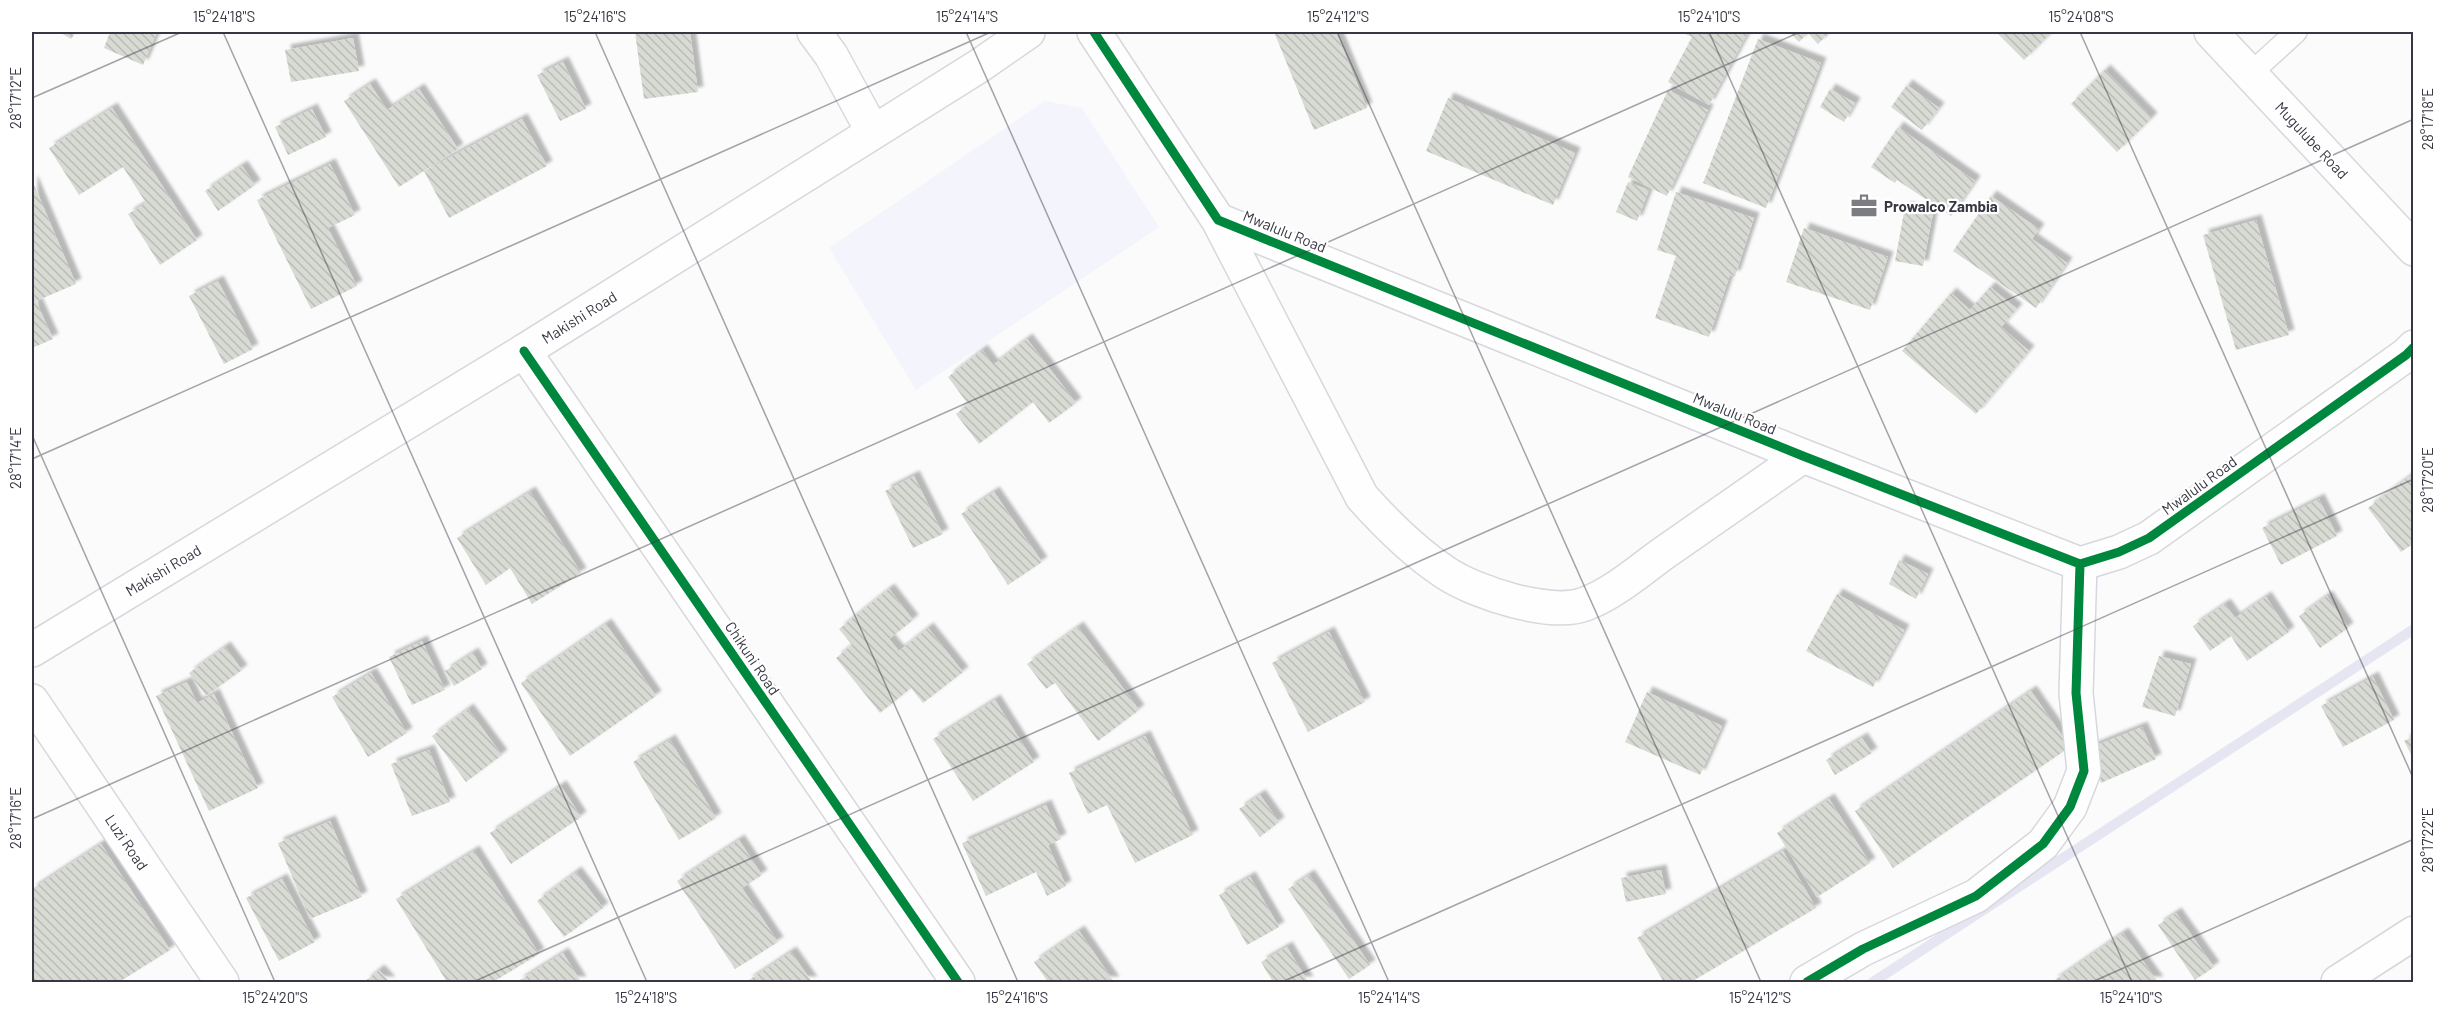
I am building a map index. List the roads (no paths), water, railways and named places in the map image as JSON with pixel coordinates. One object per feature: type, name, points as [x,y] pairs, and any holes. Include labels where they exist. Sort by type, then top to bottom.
[{"type":"street","points":[[814,32],[831,55],[873,132]]},
{"type":"street","name":"Makishi Road","points":[[32,650],[524,351],[979,66],[1028,32]]},
{"type":"street","points":[[1094,32],[1218,220],[1362,497],[1389,528],[1448,574],[1480,589],[1528,605],[1557,609],[1585,604],[1620,584],[1803,456]]},
{"type":"street","name":"Mugulube Road","points":[[2211,32],[2414,249]]},
{"type":"street","name":"Mwalulu Road","points":[[1218,220],[1803,456],[2080,564],[2119,552],[2149,538],[2414,347]]},
{"type":"street","name":"Chikuni Road","points":[[524,351],[958,982]]},
{"type":"street","points":[[1808,982],[1863,949],[1976,896],[2043,844],[2070,807],[2084,771],[2076,693],[2080,564]]},
{"type":"street","name":"Luzi Road","points":[[32,700],[222,982]]},
{"type":"street","points":[[2338,982],[2414,933]]},
{"type":"lane","points":[[2250,74],[2296,32]]},
{"type":"waterway","points":[[1873,982],[2414,629]]},
{"type":"place","name":"Prowalco Zambia","points":[[1864,206]]}]
